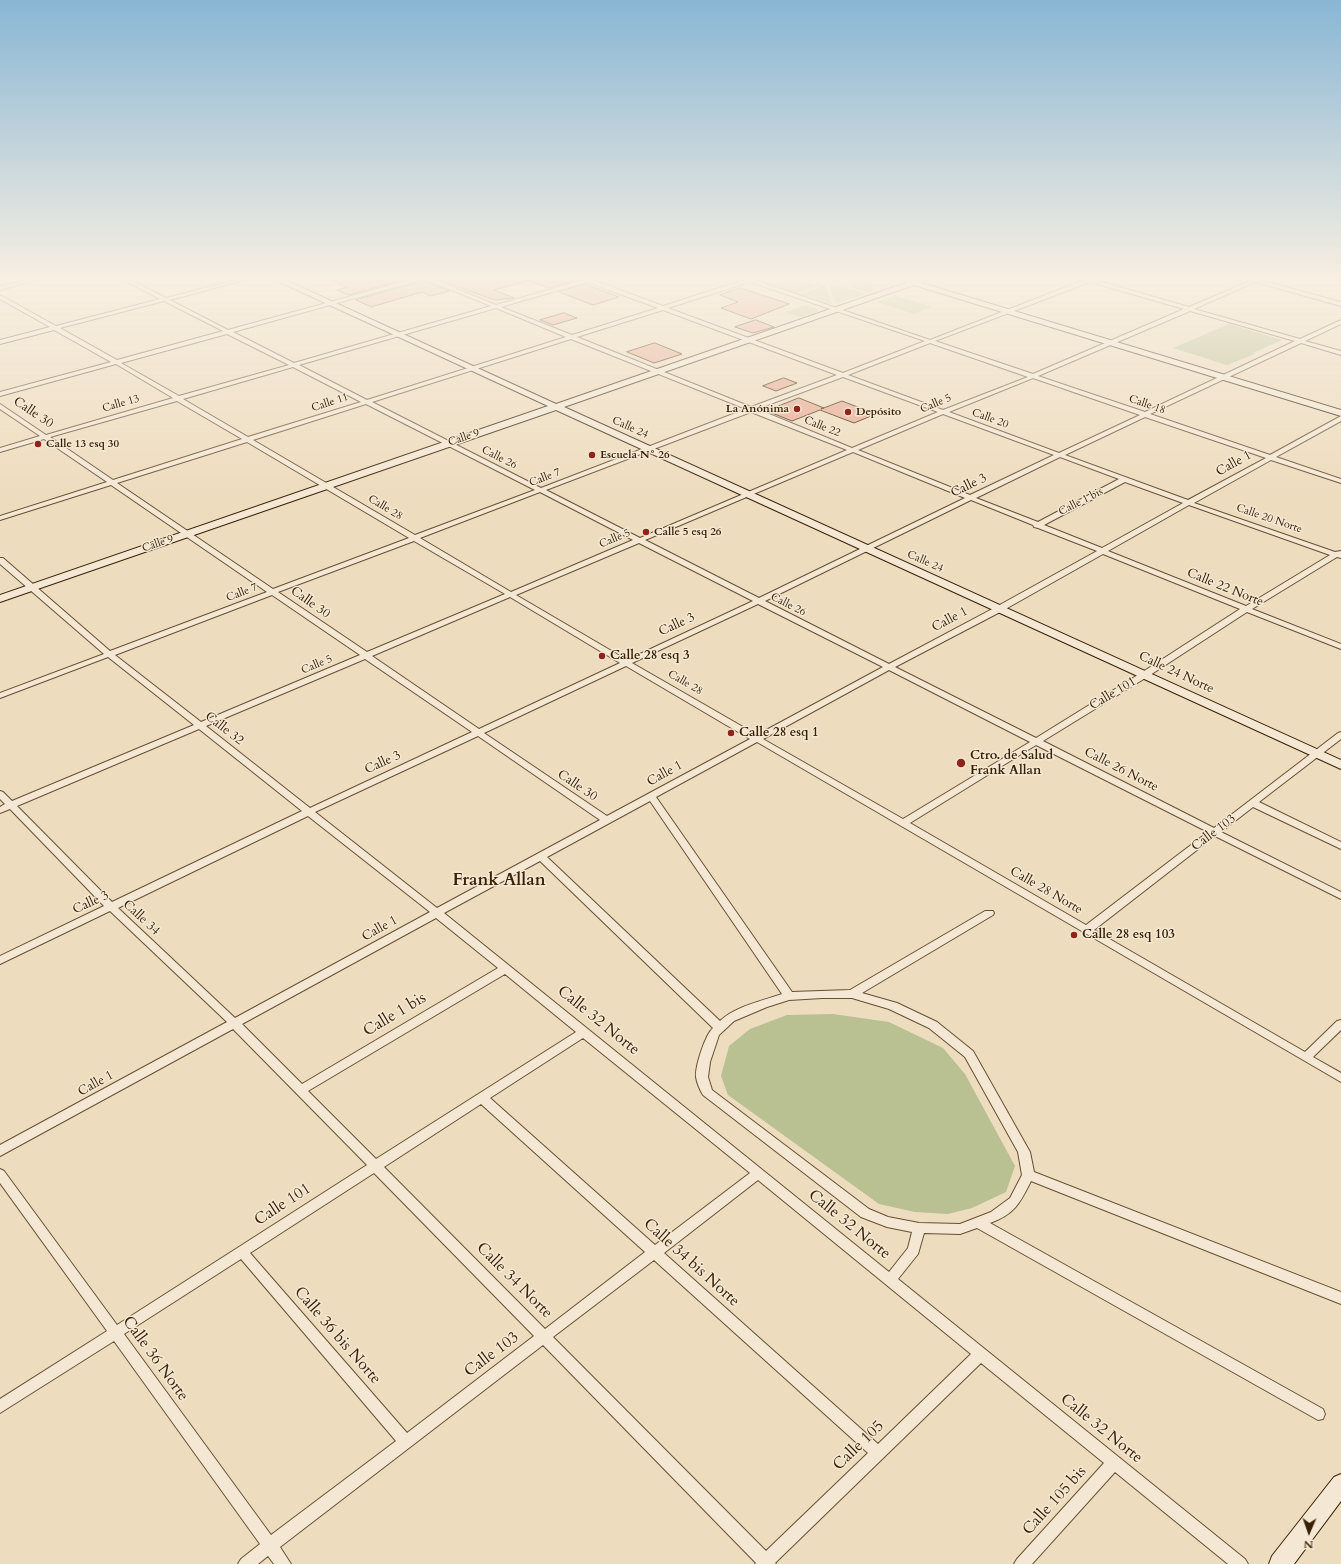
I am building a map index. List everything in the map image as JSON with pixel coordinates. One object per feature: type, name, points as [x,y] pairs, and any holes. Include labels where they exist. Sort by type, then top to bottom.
[{"type":"main road","name":"Calle 24","points":[[433,351],[999,609]]},
{"type":"main road","name":"Calle 9","points":[[0,599],[718,351]]},
{"type":"main road","points":[[1146,351],[1341,413]]},
{"type":"main road","points":[[1153,351],[1232,372],[1341,406]]},
{"type":"main road","name":"Calle 24 Norte","points":[[999,609],[1341,765]]},
{"type":"main road","points":[[1280,1564],[1341,1484]]},
{"type":"street","name":"Calle 28","points":[[96,351],[512,594],[625,662],[758,738]]},
{"type":"street","points":[[0,394],[156,351]]},
{"type":"street","name":"Calle 26","points":[[268,351],[889,667]]},
{"type":"street","name":"Calle 13","points":[[0,450],[339,351]]},
{"type":"street","name":"Calle 11","points":[[0,518],[528,351]]},
{"type":"street","name":"Calle 22","points":[[606,351],[1100,552]]},
{"type":"street","name":"Calle 20","points":[[779,351],[1189,503]]},
{"type":"street","name":"Calle 7","points":[[0,696],[906,351]]},
{"type":"street","name":"Calle 18","points":[[955,351],[1341,481]]},
{"type":"street","name":"Calle 5","points":[[0,810],[854,451],[943,412],[1093,351]]},
{"type":"street","name":"Calle 3","points":[[0,960],[308,812],[625,662],[758,601],[1144,414],[1279,351]]},
{"type":"street","name":"Calle 30","points":[[0,406],[606,820]]},
{"type":"street","name":"Calle 1","points":[[0,1151],[606,820],[999,609],[1272,458],[1341,418]]},
{"type":"street","name":"Calle 1 bis","points":[[1036,526],[1125,479]]},
{"type":"street","name":"Calle 20 Norte","points":[[1189,503],[1339,554]]},
{"type":"street","name":"Calle 22 Norte","points":[[1100,552],[1341,647]]},
{"type":"street","name":"Calle 101","points":[[904,823],[1144,675],[1246,609],[1339,554]]},
{"type":"street","name":"Calle 32","points":[[0,560],[109,654],[437,913]]},
{"type":"street","name":"Calle 26 Norte","points":[[889,667],[1340,894]]},
{"type":"street","name":"Calle 103","points":[[1087,930],[1341,735]]},
{"type":"street","name":"Calle 28 Norte","points":[[758,738],[1341,1078]]},
{"type":"street","name":"Calle 34","points":[[0,794],[111,907],[234,1023]]},
{"type":"street","points":[[651,796],[789,996]]},
{"type":"street","points":[[1253,803],[1341,846]]},
{"type":"street","points":[[541,856],[720,1028]]},
{"type":"street","name":"Calle 32 Norte","points":[[437,913],[1240,1564]]},
{"type":"street","points":[[852,994],[989,914]]},
{"type":"street","name":"Calle 1 bis","points":[[300,1090],[506,968]]},
{"type":"street","points":[[852,994],[893,1006],[933,1024],[969,1054],[1024,1152],[1028,1175],[1014,1202],[995,1216],[960,1229],[919,1228],[887,1222],[865,1213],[707,1092],[702,1077],[704,1062],[714,1033],[730,1018],[763,1004],[789,996],[852,994]]},
{"type":"street","name":"Calle 34 Norte","points":[[234,1023],[765,1563]]},
{"type":"street","points":[[1306,1057],[1341,1024]]},
{"type":"street","name":"Calle 101","points":[[0,1407],[584,1032]]},
{"type":"street","name":"Calle 34 bis Norte","points":[[482,1098],[878,1453]]},
{"type":"street","name":"Calle 36 Norte","points":[[0,1174],[283,1564]]},
{"type":"street","name":"Calle 103","points":[[246,1564],[759,1174]]},
{"type":"street","points":[[1028,1175],[1341,1298]]},
{"type":"street","points":[[978,1222],[1318,1414]]},
{"type":"street","points":[[890,1280],[914,1250],[919,1228]]},
{"type":"street","name":"Calle 36 bis Norte","points":[[242,1252],[406,1442]]},
{"type":"street","name":"Calle 105","points":[[765,1563],[981,1354]]},
{"type":"street","name":"Calle 105 bis","points":[[1022,1564],[1114,1462]]},
{"type":"green space","points":[[1182,351],[1257,351],[1253,353],[1255,354],[1227,365]]},
{"type":"green space","points":[[833,1014],[889,1022],[943,1048],[965,1074],[1015,1166],[1006,1192],[972,1208],[948,1214],[915,1212],[879,1204],[728,1095],[721,1076],[729,1046],[750,1029],[787,1015]]},
{"type":"building","points":[[675,351],[682,354],[654,363],[627,352]]},
{"type":"building","points":[[784,378],[797,383],[776,391],[763,386]]},
{"type":"building","points":[[799,398],[824,408],[842,401],[876,414],[854,423],[820,410],[792,421],[767,411]]},
{"type":"place","name":"La Anónima","points":[[797,409]]},
{"type":"place","name":"Depósito","points":[[848,412]]},
{"type":"place","name":"Calle 13 esq 30","points":[[38,444]]},
{"type":"place","name":"Escuela N° 26","points":[[592,455]]},
{"type":"place","name":"Calle 5 esq 26","points":[[646,532]]},
{"type":"place","name":"Calle 28 esq 3","points":[[602,656]]},
{"type":"place","name":"Calle 28 esq 1","points":[[731,733]]},
{"type":"place","name":"Ctro. de Salud Frank Allan","points":[[961,763]]},
{"type":"place","name":"Calle 28 esq 103","points":[[1074,935]]},
{"type":"district","name":"Frank Allan","points":[[499,881]]}]
